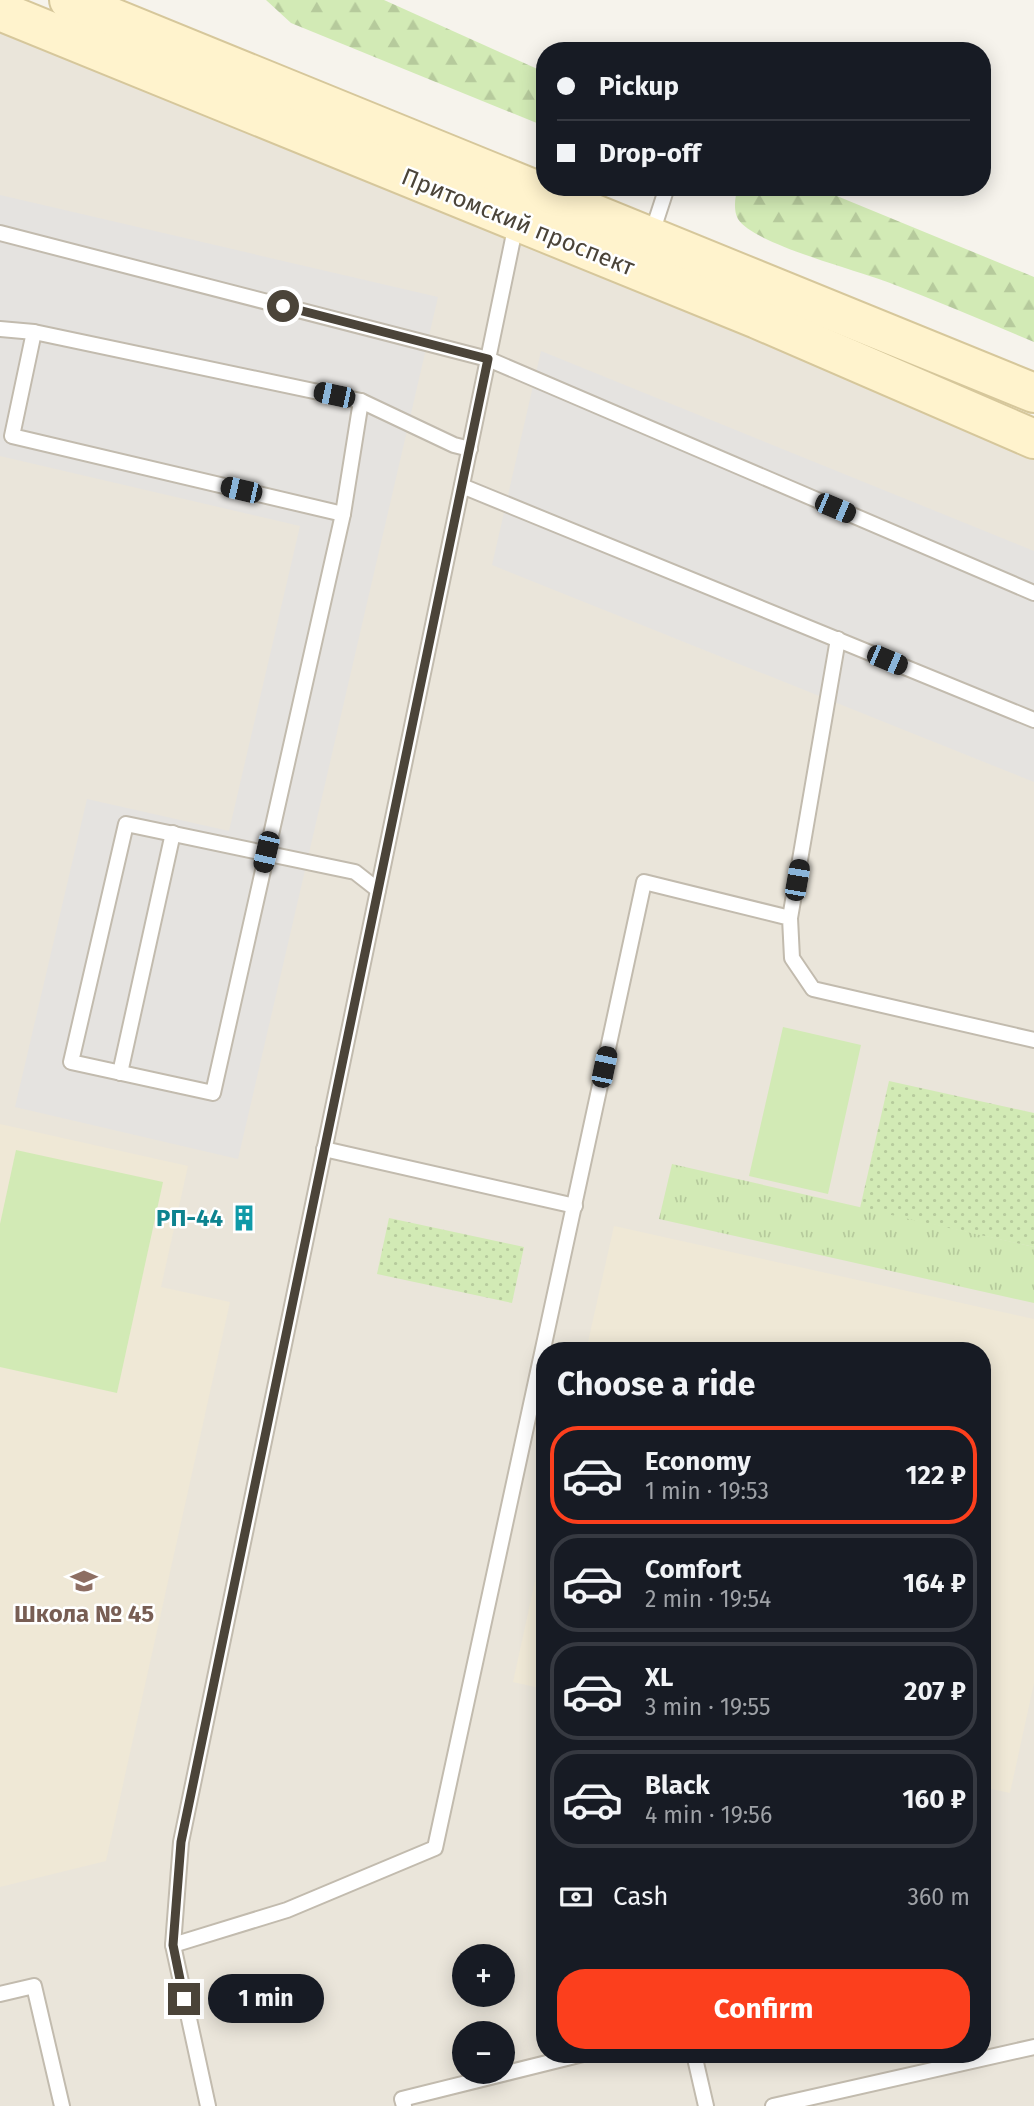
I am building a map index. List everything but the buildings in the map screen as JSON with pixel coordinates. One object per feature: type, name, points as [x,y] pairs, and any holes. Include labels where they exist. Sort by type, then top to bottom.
[{"type":"main road","name":"Притомский проспект","points":[[69,0],[536,190]]},
{"type":"main road","name":"Притомский проспект","points":[[0,11],[757,319],[1034,439]]},
{"type":"main road","name":"Притомский проспект","points":[[549,196],[1034,393]]},
{"type":"lane","points":[[650,237],[664,196]]},
{"type":"lane","points":[[208,2106],[173,1945],[181,1842],[517,221]]},
{"type":"lane","points":[[0,233],[488,359],[1034,593]]},
{"type":"lane","points":[[0,329],[34,332],[361,401],[454,445],[470,449]]},
{"type":"lane","points":[[34,332],[12,436],[343,514]]},
{"type":"lane","points":[[361,401],[343,514],[266,852],[213,1093],[71,1062],[126,824],[266,852],[355,872],[378,890]]},
{"type":"lane","points":[[462,485],[1034,720]]},
{"type":"lane","points":[[838,639],[790,918],[792,958],[813,989],[1034,1040]]},
{"type":"lane","points":[[120,1073],[173,834]]},
{"type":"lane","points":[[545,1342],[643,881],[790,918]]},
{"type":"lane","points":[[324,1149],[575,1206]]},
{"type":"lane","points":[[173,1945],[287,1910],[435,1848],[536,1385]]},
{"type":"lane","points":[[0,1994],[34,1986],[62,2106]]},
{"type":"lane","points":[[991,2057],[1034,2047]]},
{"type":"lane","points":[[404,2106],[402,2099],[547,2063]]},
{"type":"lane","points":[[696,2063],[706,2106]]},
{"type":"lane","points":[[773,2106],[963,2063]]},
{"type":"shaded area","points":[[0,11],[1034,439],[1034,2106],[0,2106]]},
{"type":"shaded area","points":[[0,195],[438,297],[238,1159],[15,1107],[87,799],[229,831],[300,526],[0,456]]},
{"type":"shaded area","points":[[541,351],[1034,551],[1034,782],[492,565]]},
{"type":"shaded area","name":"Школа № 45","points":[[0,1124],[188,1166],[161,1287],[230,1302],[106,1861],[0,1887]]},
{"type":"shaded area","points":[[614,1226],[1034,1319],[1034,1683],[1010,1793],[991,1789],[991,1342],[588,1342]]},
{"type":"shaded area","points":[[536,1577],[536,1687],[513,1682]]},
{"type":"green space","points":[[266,0],[384,0],[536,68],[536,123],[291,23]]},
{"type":"green space","points":[[736,196],[837,196],[1034,277],[1034,342],[908,290],[764,238],[738,219]]},
{"type":"green space","points":[[783,1027],[861,1045],[828,1194],[749,1176]]},
{"type":"green space","points":[[889,1081],[1034,1113],[1034,1247],[860,1208]]},
{"type":"green space","points":[[16,1150],[163,1182],[117,1393],[0,1367],[0,1224]]},
{"type":"green space","points":[[672,1164],[1034,1247],[1034,1303],[659,1219]]},
{"type":"green space","points":[[389,1218],[524,1247],[512,1303],[377,1274]]},
{"type":"place","name":"РП-44","points":[[244,1218]]},
{"type":"place","name":"Школа № 45","points":[[84,1581]]},
{"type":"route","points":[[184,1999],[173,1945],[181,1842],[488,359],[283,306]]}]
